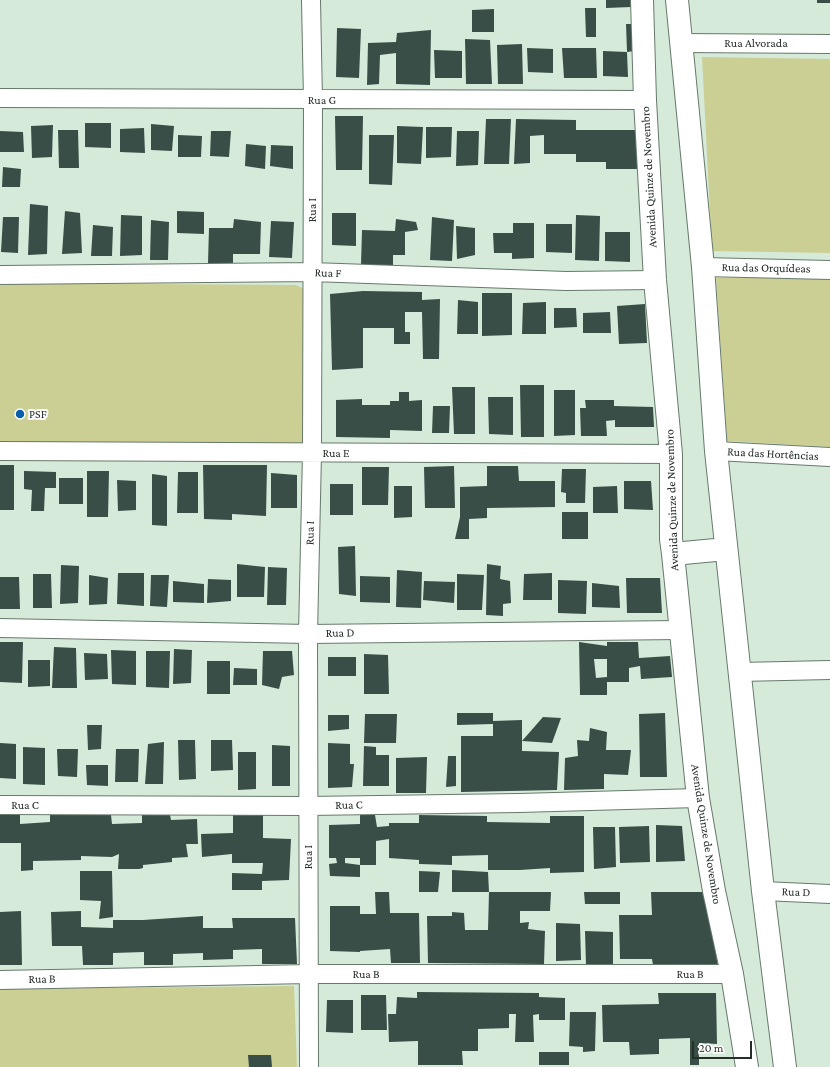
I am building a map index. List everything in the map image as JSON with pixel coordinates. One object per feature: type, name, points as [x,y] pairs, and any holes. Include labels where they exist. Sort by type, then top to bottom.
[{"type":"main road","name":"Avenida Quinze de Novembro","points":[[642,0],[645,100],[655,280],[671,454],[671,539],[698,798],[714,891],[732,974],[747,1067]]},
{"type":"main road","points":[[677,0],[703,267],[716,451],[763,891],[785,1067]]},
{"type":"main road","points":[[673,554],[726,549]]},
{"type":"street","name":"Rua I","points":[[309,1067],[308,634],[312,453],[313,100],[311,0]]},
{"type":"street","name":"Rua Alvorada","points":[[681,42],[830,44]]},
{"type":"street","name":"Rua G","points":[[0,98],[645,100]]},
{"type":"street","name":"Rua das Orquídeas","points":[[703,267],[830,270]]},
{"type":"street","name":"Rua F","points":[[0,275],[312,272],[566,282],[655,280]]},
{"type":"street","name":"Rua E","points":[[0,451],[671,454]]},
{"type":"street","name":"Rua das Hortências","points":[[716,451],[830,457]]},
{"type":"street","name":"Rua D","points":[[0,628],[308,634],[680,630]]},
{"type":"street","points":[[739,672],[830,670]]},
{"type":"street","name":"Rua C","points":[[0,804],[308,806],[519,803],[698,798]]},
{"type":"street","name":"Rua D","points":[[763,891],[830,894]]},
{"type":"street","name":"Rua B","points":[[0,980],[309,974],[732,974]]},
{"type":"green space","points":[[702,57],[830,59],[830,253],[712,251]]},
{"type":"green space","points":[[716,278],[830,278],[830,447],[727,441]]},
{"type":"green space","points":[[0,283],[296,285],[303,288],[304,445],[0,443]]},
{"type":"green space","points":[[294,986],[297,1067],[0,1067],[0,989]]},
{"type":"building","points":[[606,0],[630,0],[631,7],[606,8]]},
{"type":"building","points":[[817,0],[830,0],[830,3],[817,3]]},
{"type":"building","points":[[585,8],[596,8],[596,37],[586,37]]},
{"type":"building","points":[[494,9],[494,32],[472,32],[472,10]]},
{"type":"building","points":[[626,24],[634,24],[635,51],[627,52]]},
{"type":"building","points":[[337,28],[361,29],[359,78],[336,77]]},
{"type":"building","points":[[431,30],[430,85],[396,84],[396,53],[380,55],[379,84],[367,85],[368,43],[396,42],[397,33]]},
{"type":"building","points":[[465,39],[490,40],[492,84],[466,84]]},
{"type":"building","points":[[522,44],[523,84],[498,84],[497,45]]},
{"type":"building","points":[[527,48],[553,49],[553,73],[528,72]]},
{"type":"building","points":[[562,48],[596,48],[597,78],[564,78]]},
{"type":"building","points":[[434,50],[462,51],[462,78],[435,78]]},
{"type":"building","points":[[603,51],[627,52],[628,77],[603,76]]},
{"type":"building","points":[[335,116],[363,116],[362,170],[336,170]]},
{"type":"building","points":[[486,119],[511,119],[509,164],[484,164]]},
{"type":"building","points":[[516,119],[576,120],[576,130],[640,130],[641,169],[606,169],[606,162],[576,162],[576,154],[544,154],[544,135],[530,136],[530,163],[514,164]]},
{"type":"building","points":[[85,123],[111,123],[111,148],[85,147]]},
{"type":"building","points":[[151,124],[174,126],[172,151],[151,150]]},
{"type":"building","points":[[53,125],[52,157],[32,158],[31,126]]},
{"type":"building","points":[[397,126],[423,127],[421,164],[397,163]]},
{"type":"building","points":[[426,127],[452,127],[451,157],[426,158]]},
{"type":"building","points":[[144,128],[145,153],[120,152],[120,129]]},
{"type":"building","points":[[58,130],[78,130],[79,168],[59,168]]},
{"type":"building","points":[[0,131],[23,132],[24,152],[0,152]]},
{"type":"building","points":[[211,131],[231,131],[229,157],[210,156]]},
{"type":"building","points":[[457,131],[479,131],[478,165],[456,166]]},
{"type":"building","points":[[178,135],[202,136],[201,157],[178,157]]},
{"type":"building","points":[[369,135],[394,135],[392,185],[369,184]]},
{"type":"building","points":[[246,144],[266,146],[265,169],[245,166]]},
{"type":"building","points":[[271,145],[293,146],[293,169],[270,166]]},
{"type":"building","points":[[3,167],[21,169],[20,187],[2,187]]},
{"type":"building","points":[[30,204],[48,206],[47,254],[28,255]]},
{"type":"building","points":[[65,211],[80,213],[82,253],[62,254]]},
{"type":"building","points":[[177,211],[204,212],[204,234],[177,233]]},
{"type":"building","points":[[332,213],[356,213],[356,246],[332,245]]},
{"type":"building","points":[[121,215],[142,216],[142,255],[120,256]]},
{"type":"building","points":[[576,215],[600,216],[599,261],[575,260]]},
{"type":"building","points":[[3,217],[19,217],[18,253],[1,252]]},
{"type":"building","points":[[432,217],[454,220],[452,261],[430,260]]},
{"type":"building","points":[[234,219],[261,222],[260,254],[233,254],[233,263],[208,263],[209,228],[233,228]]},
{"type":"building","points":[[396,219],[416,222],[418,230],[405,232],[405,255],[393,255],[393,266],[361,265],[362,230],[395,231]]},
{"type":"building","points":[[151,220],[169,222],[168,260],[150,260]]},
{"type":"building","points":[[271,221],[294,222],[292,258],[269,257]]},
{"type":"building","points":[[513,223],[534,223],[534,258],[512,259],[512,253],[494,253],[493,233],[513,233]]},
{"type":"building","points":[[546,224],[572,224],[572,253],[546,252]]},
{"type":"building","points":[[93,225],[113,227],[112,256],[91,256]]},
{"type":"building","points":[[456,226],[475,228],[475,255],[457,259]]},
{"type":"building","points":[[605,232],[630,232],[630,262],[605,261]]},
{"type":"building","points":[[363,291],[422,292],[422,300],[440,299],[439,359],[423,359],[422,312],[405,312],[405,332],[410,332],[410,344],[394,344],[394,328],[363,328],[363,368],[332,370],[330,294]]},
{"type":"building","points":[[482,293],[512,293],[512,335],[482,336]]},
{"type":"building","points":[[458,300],[478,302],[478,334],[457,334]]},
{"type":"building","points":[[546,302],[546,334],[522,334],[523,303]]},
{"type":"building","points":[[645,304],[647,343],[619,344],[617,306]]},
{"type":"building","points":[[554,308],[576,308],[577,327],[554,328]]},
{"type":"building","points":[[610,312],[611,333],[583,333],[583,313]]},
{"type":"building","points":[[520,385],[544,385],[544,437],[521,437]]},
{"type":"building","points":[[452,387],[475,387],[475,434],[454,434]]},
{"type":"building","points":[[554,390],[575,390],[575,435],[554,436]]},
{"type":"building","points":[[399,392],[409,392],[409,401],[422,400],[422,431],[390,430],[390,438],[336,437],[336,400],[362,399],[362,405],[390,405],[390,401],[399,401]]},
{"type":"building","points":[[488,397],[513,397],[513,435],[489,434]]},
{"type":"building","points":[[585,400],[614,400],[614,406],[653,407],[654,427],[615,427],[615,420],[606,421],[607,436],[581,436],[580,408],[586,408]]},
{"type":"building","points":[[433,406],[450,406],[449,433],[432,433]]},
{"type":"building","points":[[0,465],[14,465],[14,510],[0,510]]},
{"type":"building","points":[[203,465],[267,465],[266,516],[232,514],[232,520],[204,519]]},
{"type":"building","points":[[454,466],[455,508],[425,508],[424,467]]},
{"type":"building","points":[[487,466],[518,466],[519,481],[555,481],[555,507],[487,508],[487,518],[469,519],[469,539],[455,539],[460,517],[460,487],[487,486]]},
{"type":"building","points":[[362,467],[389,467],[388,505],[362,505]]},
{"type":"building","points":[[562,469],[586,469],[585,503],[566,503],[566,493],[561,492]]},
{"type":"building","points":[[24,471],[56,472],[56,488],[45,488],[44,511],[31,511],[32,490],[24,489]]},
{"type":"building","points":[[87,471],[109,471],[108,517],[87,517]]},
{"type":"building","points":[[178,472],[198,472],[198,513],[177,513]]},
{"type":"building","points":[[271,473],[297,475],[297,508],[271,508]]},
{"type":"building","points":[[152,474],[167,476],[167,526],[152,525]]},
{"type":"building","points":[[59,478],[83,478],[83,504],[59,504]]},
{"type":"building","points":[[117,480],[136,481],[136,510],[118,511]]},
{"type":"building","points":[[624,481],[651,481],[653,510],[624,509]]},
{"type":"building","points":[[330,484],[353,484],[353,515],[330,515]]},
{"type":"building","points":[[394,486],[412,486],[412,517],[394,518]]},
{"type":"building","points":[[617,486],[618,513],[593,513],[593,487]]},
{"type":"building","points":[[562,512],[588,512],[588,539],[562,539]]},
{"type":"building","points":[[355,546],[356,596],[339,594],[338,547]]},
{"type":"building","points":[[237,564],[265,567],[264,597],[237,597]]},
{"type":"building","points":[[487,564],[501,566],[500,579],[510,581],[511,603],[503,604],[503,616],[486,615]]},
{"type":"building","points":[[61,565],[79,566],[78,603],[60,604]]},
{"type":"building","points":[[268,567],[287,568],[286,605],[267,605]]},
{"type":"building","points":[[397,570],[422,572],[421,608],[396,607]]},
{"type":"building","points":[[118,573],[144,573],[144,606],[117,604]]},
{"type":"building","points":[[552,573],[552,600],[523,600],[524,574]]},
{"type":"building","points":[[33,574],[51,574],[52,608],[33,608]]},
{"type":"building","points":[[457,574],[484,575],[482,610],[457,610]]},
{"type":"building","points":[[89,575],[108,578],[107,604],[89,605]]},
{"type":"building","points":[[151,575],[169,575],[167,607],[150,606]]},
{"type":"building","points":[[360,576],[390,577],[390,603],[360,602]]},
{"type":"building","points":[[0,577],[19,577],[20,609],[0,609]]},
{"type":"building","points":[[626,578],[660,578],[662,613],[627,613]]},
{"type":"building","points":[[208,579],[231,580],[231,601],[207,603]]},
{"type":"building","points":[[558,580],[587,581],[586,614],[558,613]]},
{"type":"building","points":[[173,581],[204,584],[204,603],[173,602]]},
{"type":"building","points":[[424,581],[455,582],[454,603],[423,600]]},
{"type":"building","points":[[592,583],[619,586],[620,608],[592,607]]},
{"type":"building","points":[[0,642],[23,642],[22,683],[0,682]]},
{"type":"building","points":[[579,642],[607,646],[607,642],[638,642],[639,658],[670,656],[672,677],[641,679],[640,666],[629,668],[629,682],[607,682],[607,695],[580,695]],"holes":[[[594,659],[607,659],[607,677],[596,678]]]},
{"type":"building","points":[[54,647],[76,648],[77,688],[52,688]]},
{"type":"building","points":[[174,649],[192,650],[191,683],[173,684]]},
{"type":"building","points":[[111,650],[136,651],[136,685],[112,684]]},
{"type":"building","points":[[146,651],[170,651],[169,688],[146,687]]},
{"type":"building","points":[[263,651],[292,651],[294,675],[282,677],[279,689],[262,685]]},
{"type":"building","points":[[84,653],[107,654],[108,679],[85,680]]},
{"type":"building","points":[[364,654],[388,655],[389,694],[364,694]]},
{"type":"building","points":[[328,657],[356,657],[356,676],[328,676]]},
{"type":"building","points":[[28,660],[50,660],[50,686],[28,687]]},
{"type":"building","points":[[207,661],[230,661],[230,694],[207,694]]},
{"type":"building","points":[[234,668],[257,669],[257,685],[233,685]]},
{"type":"building","points":[[457,713],[493,713],[493,721],[522,720],[522,751],[559,752],[557,790],[461,792],[461,736],[493,736],[493,724],[457,725]]},
{"type":"building","points":[[665,713],[667,777],[640,777],[639,714]]},
{"type":"building","points":[[365,714],[397,714],[396,743],[364,743]]},
{"type":"building","points":[[328,715],[349,715],[349,729],[328,731]]},
{"type":"building","points":[[543,717],[561,718],[552,743],[522,741]]},
{"type":"building","points":[[87,725],[102,725],[101,749],[88,750]]},
{"type":"building","points":[[590,728],[607,732],[606,750],[631,750],[628,775],[604,774],[604,789],[564,790],[565,758],[578,756],[577,740],[589,741]]},
{"type":"building","points":[[178,740],[195,740],[196,779],[179,780]]},
{"type":"building","points":[[211,740],[232,740],[233,770],[211,771]]},
{"type":"building","points":[[164,742],[163,784],[145,784],[148,744]]},
{"type":"building","points":[[0,743],[16,744],[16,779],[0,778]]},
{"type":"building","points":[[328,743],[350,744],[350,764],[354,764],[352,787],[328,788]]},
{"type":"building","points":[[272,745],[290,746],[290,786],[272,786]]},
{"type":"building","points":[[364,746],[376,747],[376,755],[389,755],[389,786],[363,786]]},
{"type":"building","points":[[23,747],[45,748],[45,785],[23,784]]},
{"type":"building","points":[[57,749],[78,749],[77,777],[58,776]]},
{"type":"building","points":[[116,749],[139,749],[138,782],[115,782]]},
{"type":"building","points":[[238,752],[256,752],[256,789],[238,790]]},
{"type":"building","points":[[448,756],[456,756],[456,786],[446,787]]},
{"type":"building","points":[[427,757],[426,793],[396,793],[396,758]]},
{"type":"building","points":[[86,765],[108,765],[108,786],[87,785]]},
{"type":"building","points":[[360,814],[375,815],[377,827],[389,826],[389,823],[419,823],[419,815],[487,816],[487,822],[550,823],[550,816],[584,816],[584,872],[550,873],[550,868],[488,870],[488,855],[452,856],[452,865],[419,864],[419,860],[389,858],[389,839],[376,841],[376,865],[360,865],[360,877],[330,876],[329,864],[337,863],[336,858],[329,858],[329,825],[360,824]],"holes":[[[345,858],[360,858],[360,865],[345,863]]]},
{"type":"building","points":[[0,815],[20,815],[20,824],[50,822],[50,815],[111,815],[112,824],[142,823],[142,815],[170,815],[171,820],[197,819],[198,844],[186,844],[188,857],[172,858],[172,862],[143,865],[143,868],[139,869],[118,869],[119,854],[112,857],[81,856],[81,860],[33,861],[33,870],[21,871],[21,843],[0,843]]},
{"type":"building","points":[[233,815],[263,815],[263,838],[291,839],[289,880],[262,881],[262,890],[232,890],[232,873],[262,874],[263,863],[232,863],[232,854],[202,857],[201,834],[233,833]]},
{"type":"building","points":[[656,825],[682,826],[685,861],[656,862]]},
{"type":"building","points":[[649,826],[650,862],[620,863],[619,827]]},
{"type":"building","points":[[593,827],[615,827],[616,867],[594,869]]},
{"type":"building","points":[[452,870],[488,872],[489,892],[452,892]]},
{"type":"building","points":[[80,871],[112,871],[113,917],[99,919],[101,901],[80,900]]},
{"type":"building","points":[[419,871],[440,872],[438,892],[419,892]]},
{"type":"building","points":[[375,892],[389,892],[390,913],[419,913],[420,963],[391,963],[390,949],[360,952],[330,951],[330,906],[360,906],[360,914],[376,914]]},
{"type":"building","points":[[489,892],[551,892],[550,911],[520,911],[520,923],[529,922],[528,929],[545,931],[544,964],[428,963],[427,916],[452,916],[452,912],[464,913],[465,930],[488,930]]},
{"type":"building","points":[[584,892],[620,892],[620,904],[585,904]]},
{"type":"building","points":[[651,892],[705,892],[718,966],[653,965],[652,959],[620,959],[619,915],[652,915]]},
{"type":"building","points":[[21,911],[22,965],[0,965],[0,912]]},
{"type":"building","points":[[81,911],[81,927],[113,928],[113,920],[143,920],[203,916],[203,928],[233,928],[232,918],[295,918],[297,964],[262,964],[262,949],[233,950],[233,959],[203,960],[203,953],[173,954],[173,965],[144,965],[144,952],[113,953],[113,965],[83,965],[82,946],[52,946],[51,912]]},
{"type":"building","points":[[556,923],[580,924],[581,960],[556,961]]},
{"type":"building","points":[[585,931],[613,932],[613,965],[586,965]]},
{"type":"building","points":[[417,992],[539,993],[539,997],[565,998],[565,1020],[539,1020],[539,1014],[533,1015],[534,1042],[515,1042],[516,1014],[509,1014],[509,1028],[478,1029],[478,1051],[462,1051],[463,1065],[418,1065],[418,1041],[389,1042],[388,1014],[396,1014],[397,997],[417,998]]},
{"type":"building","points":[[658,993],[716,993],[717,1044],[699,1043],[699,1065],[690,1065],[690,1038],[659,1039],[659,1054],[630,1055],[629,1042],[603,1042],[602,1005],[659,1004]]},
{"type":"building","points":[[361,995],[386,995],[387,1030],[361,1030]]},
{"type":"building","points":[[327,1000],[353,1000],[353,1033],[326,1032]]},
{"type":"building","points":[[570,1012],[596,1012],[595,1051],[583,1052],[583,1047],[569,1046]]},
{"type":"building","points":[[539,1052],[569,1052],[569,1065],[539,1065]]},
{"type":"building","points":[[248,1055],[271,1055],[272,1067],[249,1067]]},
{"type":"place","name":"PSF","points":[[20,414]]}]
